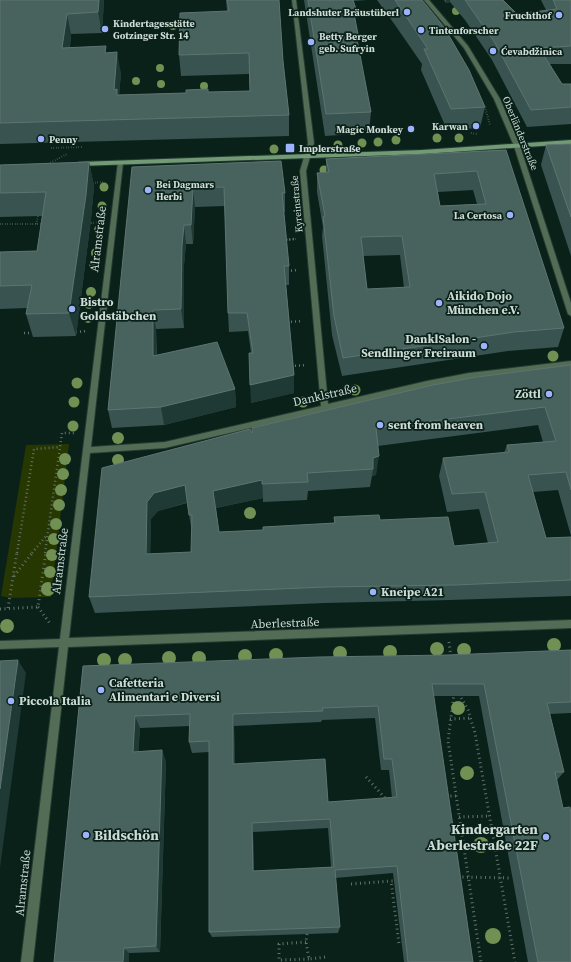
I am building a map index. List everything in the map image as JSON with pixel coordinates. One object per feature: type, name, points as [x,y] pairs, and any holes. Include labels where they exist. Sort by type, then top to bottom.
[{"type":"main road","points":[[74,164],[422,152],[571,142]]},
{"type":"street","name":"Kyreinstraße","points":[[294,0],[311,143],[303,171],[325,407]]},
{"type":"street","name":"Oberländerstraße","points":[[426,0],[466,47],[496,99],[517,146],[571,314]]},
{"type":"street","name":"Alramstraße","points":[[27,962],[63,642],[120,163]]},
{"type":"street","name":"Danklstraße","points":[[86,450],[165,445],[325,407],[457,378],[571,364]]},
{"type":"street","name":"Aberlestraße","points":[[0,645],[571,624]]},
{"type":"path","points":[[485,111],[490,125]]},
{"type":"path","points":[[51,148],[82,147]]},
{"type":"path","points":[[45,165],[67,154]]},
{"type":"path","points":[[83,183],[118,182]]},
{"type":"path","points":[[36,224],[38,216]]},
{"type":"path","points":[[0,224],[47,224]]},
{"type":"path","points":[[24,333],[34,333]]},
{"type":"path","points":[[0,609],[38,608],[62,433],[88,432]]},
{"type":"path","points":[[8,608],[34,449],[60,447]]},
{"type":"path","points":[[14,576],[48,535]]},
{"type":"path","points":[[447,629],[452,660]]},
{"type":"path","points":[[481,962],[448,741],[455,687],[471,718],[475,732],[516,962]]},
{"type":"path","points":[[450,719],[471,718]]},
{"type":"path","points":[[366,777],[386,799],[392,799]]},
{"type":"path","points":[[442,797],[456,796]]},
{"type":"path","points":[[459,817],[490,816]]},
{"type":"path","points":[[454,878],[512,878]]},
{"type":"path","points":[[391,881],[399,944]]},
{"type":"path","points":[[351,884],[402,881]]},
{"type":"path","points":[[307,934],[306,942],[309,959]]},
{"type":"path","points":[[306,942],[279,944],[279,960],[326,957]]},
{"type":"green space","points":[[69,444],[51,597],[10,598],[1,596],[26,445]]},
{"type":"building","points":[[0,0],[99,0],[98,12],[67,14],[62,48],[106,46],[105,53],[117,52],[114,90],[117,89],[117,95],[186,93],[186,90],[208,89],[208,92],[250,91],[249,53],[179,55],[180,13],[229,11],[227,0],[279,0],[283,61],[289,115],[0,123]]},
{"type":"building","points":[[308,0],[353,0],[356,9],[353,9],[358,34],[356,34],[371,112],[326,114]]},
{"type":"building","points":[[395,0],[422,0],[444,27],[469,70],[485,107],[451,109],[424,49],[428,49]]},
{"type":"building","points":[[465,0],[503,0],[517,14],[557,9],[553,0],[571,0],[571,46],[539,48],[562,84],[571,84],[571,107],[531,110],[495,43]]},
{"type":"building","points":[[571,144],[571,217],[546,145]]},
{"type":"building","points":[[506,150],[564,328],[514,332],[343,358],[334,316],[323,217],[325,216],[317,173],[329,172],[326,159]],"holes":[[[477,171],[486,204],[440,206],[434,174]],[[402,236],[410,287],[367,289],[361,237]]]},
{"type":"building","points":[[281,161],[285,193],[282,193],[289,266],[284,266],[294,375],[250,385],[249,353],[253,353],[247,313],[228,313],[224,187],[193,188],[191,225],[184,225],[182,246],[181,309],[153,310],[153,356],[217,342],[235,389],[161,407],[108,410],[132,167]]},
{"type":"building","points":[[89,162],[86,195],[69,313],[26,314],[32,285],[0,286],[0,252],[37,251],[46,192],[0,193],[0,165]]},
{"type":"building","points":[[571,365],[571,490],[566,472],[528,475],[546,538],[571,537],[571,580],[455,585],[326,587],[89,597],[102,468],[250,429],[252,433],[252,428],[433,385],[477,377]],"holes":[[[545,407],[556,441],[507,445],[509,452],[443,458],[452,494],[485,492],[498,542],[454,546],[448,517],[380,520],[379,515],[334,517],[335,523],[263,527],[263,530],[219,532],[213,491],[262,480],[262,484],[308,482],[307,473],[373,469],[373,458],[379,456],[376,428]],[[185,485],[189,515],[192,515],[191,552],[146,554],[147,502],[154,493]]]},
{"type":"building","points":[[571,650],[571,702],[547,703],[564,772],[555,772],[563,808],[570,807],[571,814],[571,962],[538,962],[484,684],[432,684],[473,962],[408,962],[397,866],[335,870],[340,927],[209,932],[209,741],[189,742],[190,714],[135,716],[133,752],[162,750],[156,946],[124,948],[123,962],[54,962],[83,666],[319,657],[448,655]],"holes":[[[378,706],[384,759],[392,759],[397,797],[328,802],[325,759],[233,764],[233,714],[323,711],[322,708]],[[330,819],[334,867],[253,871],[252,823]]]},
{"type":"building","points":[[18,660],[0,789],[0,661]]},
{"type":"place","name":"Landshuter Bräustüberl","points":[[407,12]]},
{"type":"place","name":"Fruchthof","points":[[559,15]]},
{"type":"place","name":"Kindertagesstätte Gotzinger Str. 14","points":[[105,29]]},
{"type":"place","name":"Tintenforscher","points":[[421,30]]},
{"type":"place","name":"Betty Berger geb. Sufryin","points":[[311,42]]},
{"type":"place","name":"Ćevabdžinica","points":[[493,51]]},
{"type":"place","name":"Karwan","points":[[476,126]]},
{"type":"place","name":"Magic Monkey","points":[[411,129]]},
{"type":"place","name":"Penny","points":[[41,139]]},
{"type":"place","name":"Implerstraße","points":[[290,148]]},
{"type":"place","name":"Bei Dagmars Herbi","points":[[148,190]]},
{"type":"place","name":"La Certosa","points":[[510,215]]},
{"type":"place","name":"Aikido Dojo München e.V.","points":[[439,303]]},
{"type":"place","name":"Bistro Goldstäbchen","points":[[72,309]]},
{"type":"place","name":"DanklSalon - Sendlinger Freiraum","points":[[484,346]]},
{"type":"place","name":"Zöttl","points":[[549,394]]},
{"type":"place","name":"sent from heaven","points":[[380,425]]},
{"type":"place","name":"Kneipe A21","points":[[373,592]]},
{"type":"place","name":"Cafetteria Alimentari e Diversi","points":[[101,690]]},
{"type":"place","name":"Piccola Italia","points":[[11,701]]},
{"type":"place","name":"Bildschön","points":[[86,835]]},
{"type":"place","name":"Kindergarten Aberlestraße 22F","points":[[546,837]]}]
